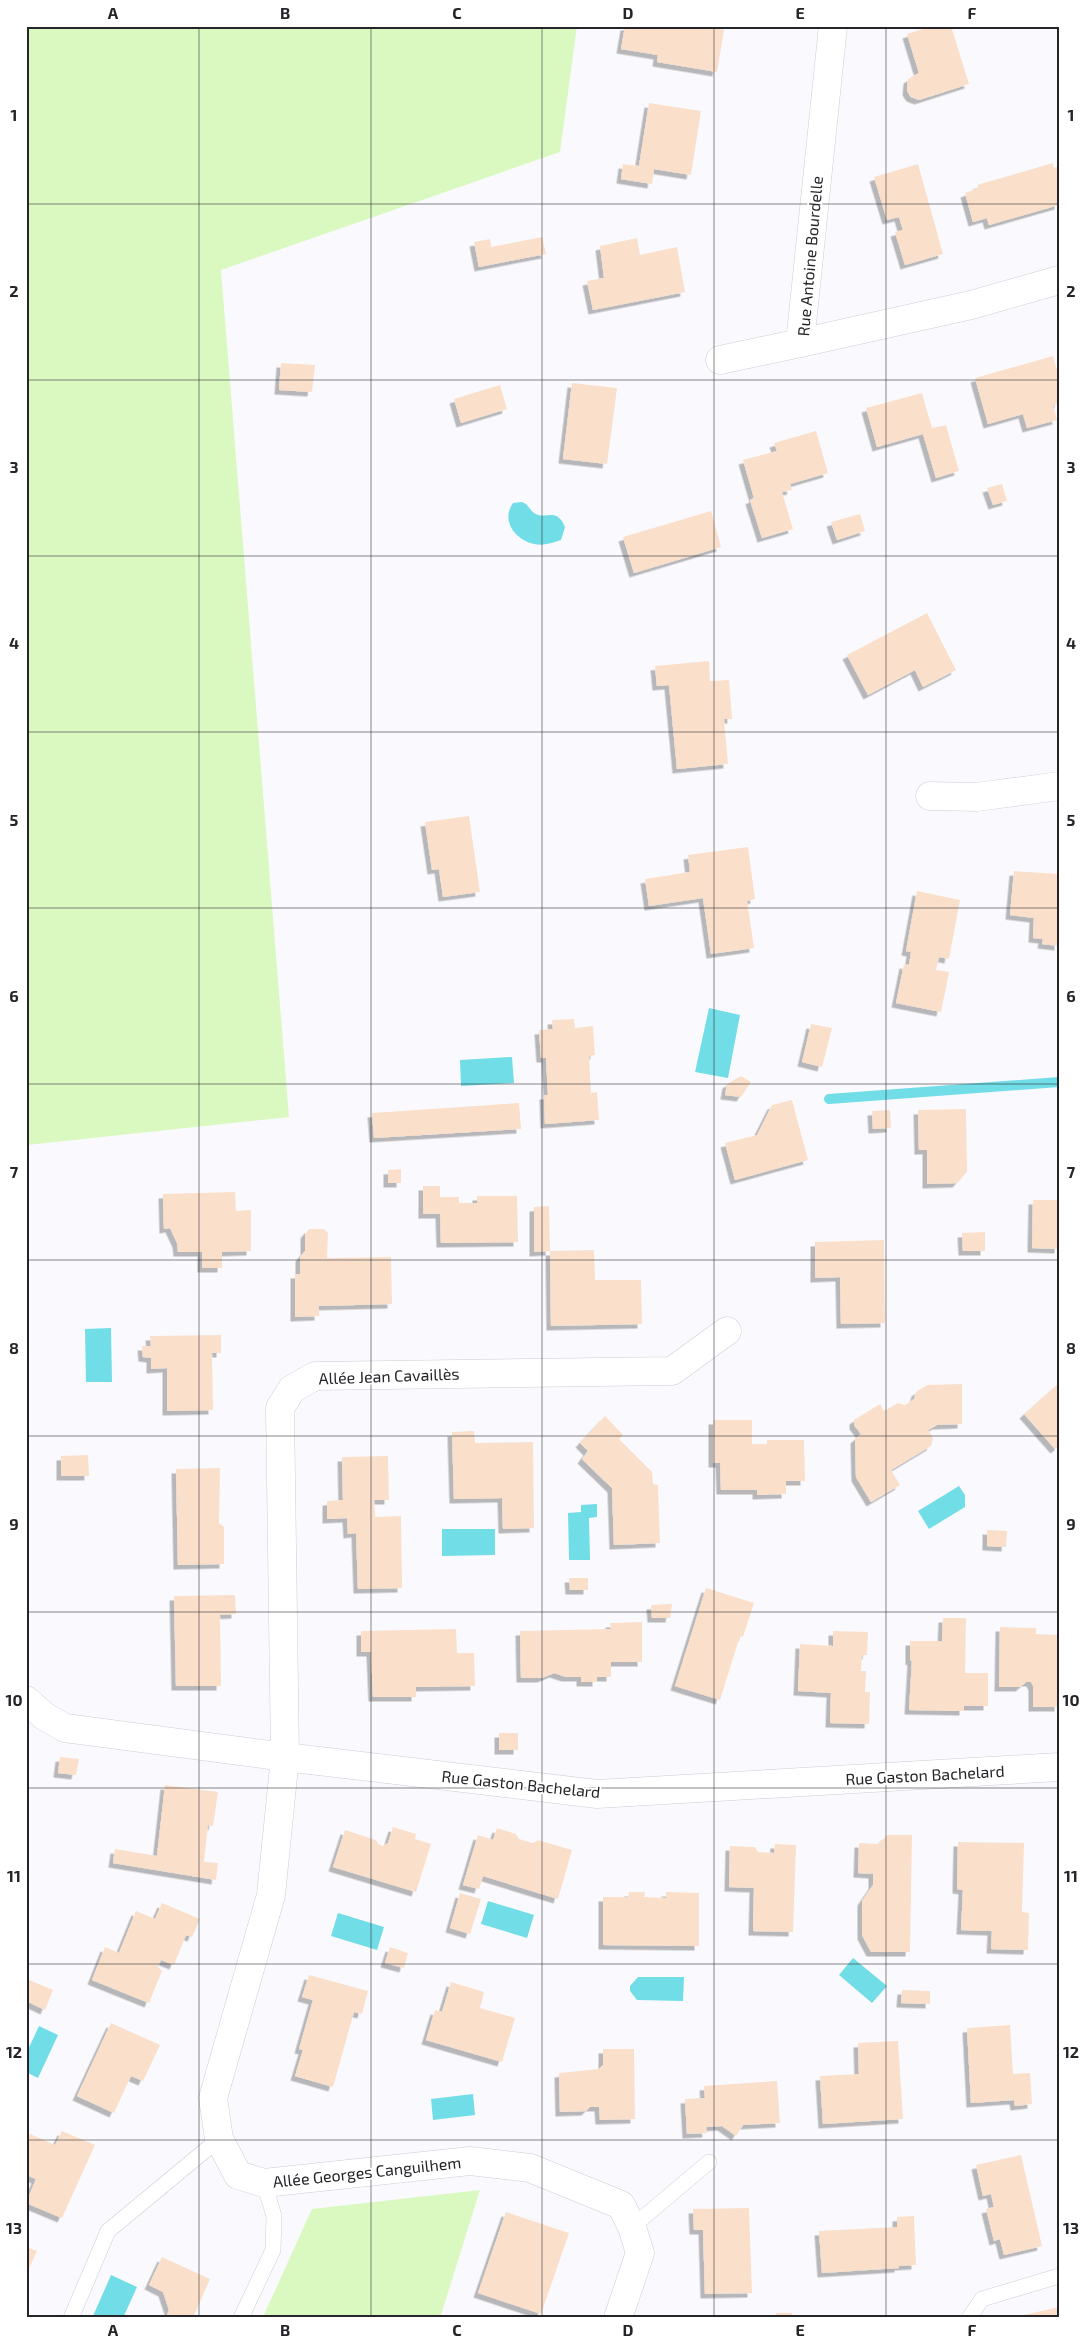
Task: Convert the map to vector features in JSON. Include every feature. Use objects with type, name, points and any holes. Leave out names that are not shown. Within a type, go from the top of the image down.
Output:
[{"type":"street","name":"Rue Antoine Bourdelle","points":[[833,26],[800,343],[971,305],[1059,280]]},
{"type":"street","points":[[720,360],[800,343]]},
{"type":"street","points":[[930,796],[977,797],[1059,786]]},
{"type":"street","name":"Allée Jean Cavaillès","points":[[285,1757],[280,1408],[292,1388],[315,1376],[672,1371],[727,1331]]},
{"type":"street","name":"Rue Gaston Bachelard","points":[[26,1700],[44,1716],[65,1728],[285,1757],[597,1794],[1059,1767]]},
{"type":"street","name":"Allée Georges Canguilhem","points":[[285,1757],[271,1895],[213,2098],[219,2139],[238,2175],[264,2183],[470,2161],[530,2168],[621,2205],[632,2227],[640,2253],[618,2318]]},
{"type":"lane","points":[[71,2318],[108,2230],[219,2139]]},
{"type":"lane","points":[[632,2227],[710,2162]]},
{"type":"lane","points":[[241,2318],[273,2250],[274,2216],[264,2183]]},
{"type":"lane","points":[[969,2318],[982,2299],[1059,2276]]},
{"type":"green space","points":[[26,26],[577,26],[560,152],[221,270],[289,1117],[27,1145],[26,1158]]},
{"type":"green space","points":[[480,2190],[440,2318],[263,2317],[312,2209]]},
{"type":"water","points":[[522,502],[538,515],[554,515],[558,517],[565,527],[561,540],[537,545],[527,542],[515,533],[508,516],[513,503]]},
{"type":"water","points":[[709,1008],[740,1015],[728,1078],[695,1072]]},
{"type":"water","points":[[512,1057],[514,1083],[461,1086],[460,1060]]},
{"type":"water","points":[[111,1328],[112,1382],[86,1382],[85,1329]]},
{"type":"water","points":[[959,1486],[965,1495],[965,1507],[929,1529],[918,1511]]},
{"type":"water","points":[[597,1504],[597,1517],[589,1518],[590,1560],[569,1560],[568,1513],[581,1512],[581,1505]]},
{"type":"water","points":[[442,1529],[495,1529],[495,1555],[442,1556]]},
{"type":"water","points":[[488,1901],[534,1915],[527,1938],[481,1924]]},
{"type":"water","points":[[338,1913],[384,1927],[377,1950],[331,1936]]},
{"type":"water","points":[[853,1958],[887,1986],[872,2003],[839,1975]]},
{"type":"water","points":[[638,1977],[684,1977],[683,2001],[637,2000],[630,1991],[630,1986]]},
{"type":"water","points":[[39,2026],[58,2035],[38,2078],[26,2072],[26,2054]]},
{"type":"water","points":[[473,2094],[475,2115],[433,2120],[431,2099]]},
{"type":"water","points":[[111,2275],[137,2287],[123,2318],[97,2318],[93,2316]]},
{"type":"building","points":[[625,26],[701,26],[724,30],[717,72],[657,62],[658,55],[621,49]]},
{"type":"building","points":[[932,26],[951,26],[969,84],[919,100],[911,97],[907,91],[908,79],[919,73],[907,34]]},
{"type":"building","points":[[649,103],[701,111],[691,175],[654,169],[652,184],[621,179],[623,164],[639,166]]},
{"type":"building","points":[[1053,163],[1054,168],[1059,166],[1059,205],[989,225],[987,218],[973,222],[965,193],[979,188],[977,185]]},
{"type":"building","points":[[918,164],[943,254],[905,265],[895,232],[903,230],[899,217],[887,220],[874,177]]},
{"type":"building","points":[[542,237],[546,254],[479,267],[474,242],[490,239],[491,247]]},
{"type":"building","points":[[637,238],[640,255],[677,247],[685,292],[593,310],[587,281],[604,278],[600,246]]},
{"type":"building","points":[[1053,356],[1059,377],[1059,404],[1053,405],[1057,420],[1027,428],[1023,414],[988,424],[975,378]]},
{"type":"building","points":[[281,363],[315,365],[312,392],[279,390]]},
{"type":"building","points":[[572,383],[617,388],[607,464],[563,459]]},
{"type":"building","points":[[500,385],[507,409],[461,423],[454,399]]},
{"type":"building","points":[[922,393],[932,428],[946,425],[959,471],[936,478],[923,434],[877,447],[866,408]]},
{"type":"building","points":[[816,431],[828,473],[790,484],[792,490],[782,492],[793,529],[762,538],[750,500],[754,498],[743,460],[777,451],[774,443]]},
{"type":"building","points":[[1002,484],[1007,501],[993,505],[987,488]]},
{"type":"building","points":[[711,511],[721,547],[634,573],[623,537]]},
{"type":"building","points":[[860,514],[865,531],[837,540],[831,522]]},
{"type":"building","points":[[927,613],[956,670],[923,687],[915,670],[868,695],[847,655]]},
{"type":"building","points":[[709,661],[710,681],[729,680],[732,719],[724,719],[728,764],[677,769],[669,685],[657,686],[655,666]]},
{"type":"building","points":[[469,816],[480,892],[443,897],[439,869],[432,870],[425,822]]},
{"type":"building","points":[[748,847],[755,899],[747,901],[754,948],[711,954],[703,898],[649,906],[645,879],[690,872],[688,855]]},
{"type":"building","points":[[1014,871],[1059,874],[1059,946],[1042,944],[1043,939],[1033,938],[1034,918],[1010,915]]},
{"type":"building","points":[[917,891],[960,900],[949,959],[939,957],[936,970],[949,972],[941,1012],[896,1003],[904,964],[909,965],[911,952],[906,951]]},
{"type":"building","points":[[574,1019],[575,1028],[593,1026],[595,1055],[589,1056],[591,1093],[597,1092],[599,1120],[545,1124],[544,1095],[548,1095],[546,1058],[541,1058],[539,1030],[553,1029],[552,1020]]},
{"type":"building","points":[[811,1024],[832,1028],[822,1067],[802,1062]]},
{"type":"building","points":[[741,1076],[751,1082],[741,1097],[725,1095],[727,1084]]},
{"type":"building","points":[[792,1100],[808,1160],[735,1180],[725,1143],[757,1135],[772,1105]]},
{"type":"building","points":[[519,1103],[521,1129],[374,1138],[372,1113]]},
{"type":"building","points":[[966,1109],[967,1172],[957,1183],[927,1184],[927,1150],[919,1150],[918,1110]]},
{"type":"building","points":[[890,1110],[891,1128],[873,1129],[872,1111]]},
{"type":"building","points":[[401,1169],[401,1183],[388,1183],[388,1170]]},
{"type":"building","points":[[423,1186],[440,1186],[440,1197],[459,1197],[459,1203],[477,1203],[477,1196],[517,1196],[518,1242],[441,1243],[440,1214],[423,1214]]},
{"type":"building","points":[[235,1192],[236,1211],[251,1210],[251,1251],[222,1252],[222,1268],[202,1268],[202,1252],[178,1252],[177,1243],[170,1228],[164,1229],[163,1194]]},
{"type":"building","points":[[1033,1200],[1059,1200],[1059,1249],[1032,1248]]},
{"type":"building","points":[[549,1206],[550,1251],[534,1252],[534,1207]]},
{"type":"building","points":[[309,1229],[324,1229],[328,1233],[327,1258],[391,1257],[392,1304],[319,1306],[319,1316],[295,1317],[295,1274],[300,1274],[300,1257],[305,1251],[305,1234]]},
{"type":"building","points":[[985,1232],[985,1251],[963,1251],[962,1233]]},
{"type":"building","points":[[884,1240],[885,1323],[841,1324],[840,1277],[815,1278],[815,1242]]},
{"type":"building","points":[[594,1250],[595,1280],[641,1280],[642,1324],[551,1326],[550,1251]]},
{"type":"building","points":[[221,1335],[221,1353],[212,1353],[213,1410],[167,1411],[167,1368],[151,1369],[151,1358],[143,1357],[142,1346],[151,1346],[150,1336]]},
{"type":"building","points":[[1059,1383],[1059,1446],[1055,1449],[1024,1414]]},
{"type":"building","points":[[962,1384],[962,1424],[937,1425],[928,1430],[933,1438],[931,1446],[891,1470],[900,1485],[871,1502],[856,1477],[855,1439],[861,1434],[854,1425],[854,1420],[880,1404],[884,1411],[898,1403],[905,1405],[914,1399],[916,1392],[927,1385]]},
{"type":"building","points":[[605,1416],[623,1435],[619,1439],[652,1472],[653,1484],[658,1485],[660,1543],[614,1545],[612,1488],[582,1459],[588,1451],[580,1443]]},
{"type":"building","points":[[713,1420],[752,1420],[752,1444],[767,1444],[767,1440],[804,1440],[805,1481],[786,1481],[786,1494],[757,1495],[757,1490],[721,1490],[720,1463],[713,1463]]},
{"type":"building","points":[[474,1431],[475,1443],[533,1442],[534,1528],[503,1529],[502,1498],[454,1499],[452,1432]]},
{"type":"building","points":[[88,1455],[89,1476],[61,1476],[61,1456]]},
{"type":"building","points":[[388,1456],[389,1500],[374,1500],[375,1517],[401,1516],[402,1588],[358,1589],[356,1533],[348,1534],[347,1518],[327,1519],[327,1501],[343,1500],[342,1457]]},
{"type":"building","points":[[220,1468],[219,1523],[224,1527],[224,1564],[178,1565],[176,1469]]},
{"type":"building","points":[[987,1530],[1007,1531],[1006,1547],[987,1546]]},
{"type":"building","points":[[569,1578],[588,1578],[588,1590],[570,1590]]},
{"type":"building","points":[[706,1588],[754,1603],[743,1637],[740,1636],[720,1700],[675,1686]]},
{"type":"building","points":[[235,1595],[236,1614],[220,1615],[221,1686],[176,1686],[174,1596]]},
{"type":"building","points":[[672,1604],[670,1618],[652,1618],[651,1605]]},
{"type":"building","points":[[943,1618],[966,1618],[965,1673],[988,1673],[988,1706],[964,1706],[964,1711],[909,1710],[912,1660],[910,1661],[910,1641],[942,1641]]},
{"type":"building","points":[[642,1622],[642,1662],[611,1662],[611,1677],[597,1677],[597,1682],[581,1682],[581,1677],[566,1677],[554,1673],[542,1678],[521,1678],[520,1631],[611,1629],[610,1623]]},
{"type":"building","points":[[1000,1627],[1036,1628],[1036,1634],[1059,1635],[1059,1707],[1033,1707],[1033,1686],[1031,1682],[1026,1682],[1020,1687],[999,1687]]},
{"type":"building","points":[[456,1629],[457,1653],[474,1653],[475,1686],[416,1687],[416,1697],[373,1697],[371,1652],[361,1652],[361,1631]]},
{"type":"building","points":[[833,1631],[868,1632],[867,1655],[862,1655],[861,1671],[866,1671],[865,1692],[870,1692],[869,1724],[830,1723],[831,1693],[798,1691],[800,1644],[833,1646]]},
{"type":"building","points":[[499,1733],[518,1733],[518,1750],[499,1750]]},
{"type":"building","points":[[60,1757],[79,1759],[76,1775],[58,1773]]},
{"type":"building","points":[[165,1785],[218,1792],[213,1826],[208,1825],[204,1862],[218,1863],[216,1880],[113,1863],[115,1849],[157,1856]]},
{"type":"building","points":[[393,1827],[416,1834],[415,1839],[431,1844],[416,1892],[333,1867],[345,1830],[376,1840],[378,1844],[383,1846],[388,1843]]},
{"type":"building","points":[[497,1828],[516,1834],[519,1839],[533,1843],[538,1840],[572,1850],[558,1899],[483,1876],[479,1889],[463,1885],[478,1835],[493,1840]]},
{"type":"building","points":[[887,1835],[912,1835],[910,1952],[871,1952],[862,1935],[862,1901],[873,1885],[873,1874],[858,1873],[859,1843],[878,1844]]},
{"type":"building","points":[[958,1842],[1024,1843],[1022,1912],[1029,1913],[1028,1950],[991,1949],[992,1931],[961,1930],[963,1890],[957,1889]]},
{"type":"building","points":[[775,1844],[796,1845],[793,1932],[753,1931],[754,1888],[729,1887],[730,1846],[755,1847],[758,1852],[774,1853]]},
{"type":"building","points":[[629,1892],[645,1892],[644,1897],[666,1898],[666,1892],[699,1893],[699,1946],[603,1945],[603,1897],[628,1897]]},
{"type":"building","points":[[460,1893],[481,1899],[470,1934],[450,1928]]},
{"type":"building","points":[[162,1903],[200,1919],[192,1937],[186,1935],[174,1965],[161,1960],[158,1967],[162,1971],[149,2003],[92,1980],[105,1947],[119,1953],[136,1911],[155,1919]]},
{"type":"building","points":[[390,1947],[408,1953],[404,1968],[385,1963]]},
{"type":"building","points":[[309,1975],[368,1991],[362,2014],[354,2012],[333,2087],[295,2076],[303,2050],[299,2049],[313,2000],[302,1997]]},
{"type":"building","points":[[29,1980],[53,1990],[45,2010],[26,2001],[26,1986]]},
{"type":"building","points":[[451,1982],[484,1992],[480,2008],[515,2018],[502,2062],[426,2040],[435,2010],[442,2012]]},
{"type":"building","points":[[902,1990],[930,1991],[930,2004],[901,2003]]},
{"type":"building","points":[[111,2023],[160,2045],[143,2081],[131,2076],[114,2113],[77,2096]]},
{"type":"building","points":[[1010,2025],[1013,2074],[1030,2073],[1032,2104],[1015,2106],[1014,2100],[971,2103],[967,2028]]},
{"type":"building","points":[[898,2041],[903,2119],[823,2124],[820,2076],[859,2074],[858,2043]]},
{"type":"building","points":[[603,2049],[634,2049],[635,2119],[600,2120],[599,2107],[590,2107],[586,2111],[560,2112],[559,2073],[599,2069],[603,2065]]},
{"type":"building","points":[[777,2081],[780,2123],[743,2125],[736,2136],[722,2126],[706,2127],[707,2133],[687,2134],[685,2099],[705,2098],[704,2086]]},
{"type":"building","points":[[62,2131],[95,2145],[62,2218],[26,2203],[36,2179],[26,2175],[26,2144],[30,2134],[55,2145]]},
{"type":"building","points":[[1021,2155],[1042,2246],[1004,2255],[1000,2239],[994,2241],[986,2209],[994,2207],[991,2194],[983,2196],[976,2165]]},
{"type":"building","points":[[749,2208],[752,2293],[705,2294],[703,2230],[694,2230],[693,2209]]},
{"type":"building","points":[[506,2212],[569,2233],[541,2314],[478,2293]]},
{"type":"building","points":[[914,2216],[916,2265],[899,2266],[899,2268],[822,2273],[819,2231],[897,2227],[897,2217]]},
{"type":"building","points":[[26,2247],[37,2251],[26,2275]]},
{"type":"building","points":[[162,2257],[210,2279],[193,2318],[166,2318],[169,2310],[163,2292],[149,2285]]},
{"type":"building","points":[[1059,2307],[1059,2318],[1015,2317]]},
{"type":"building","points":[[776,2313],[792,2313],[792,2318],[777,2318]]},
{"type":"waterway","points":[[829,1099],[1059,1082]]}]
